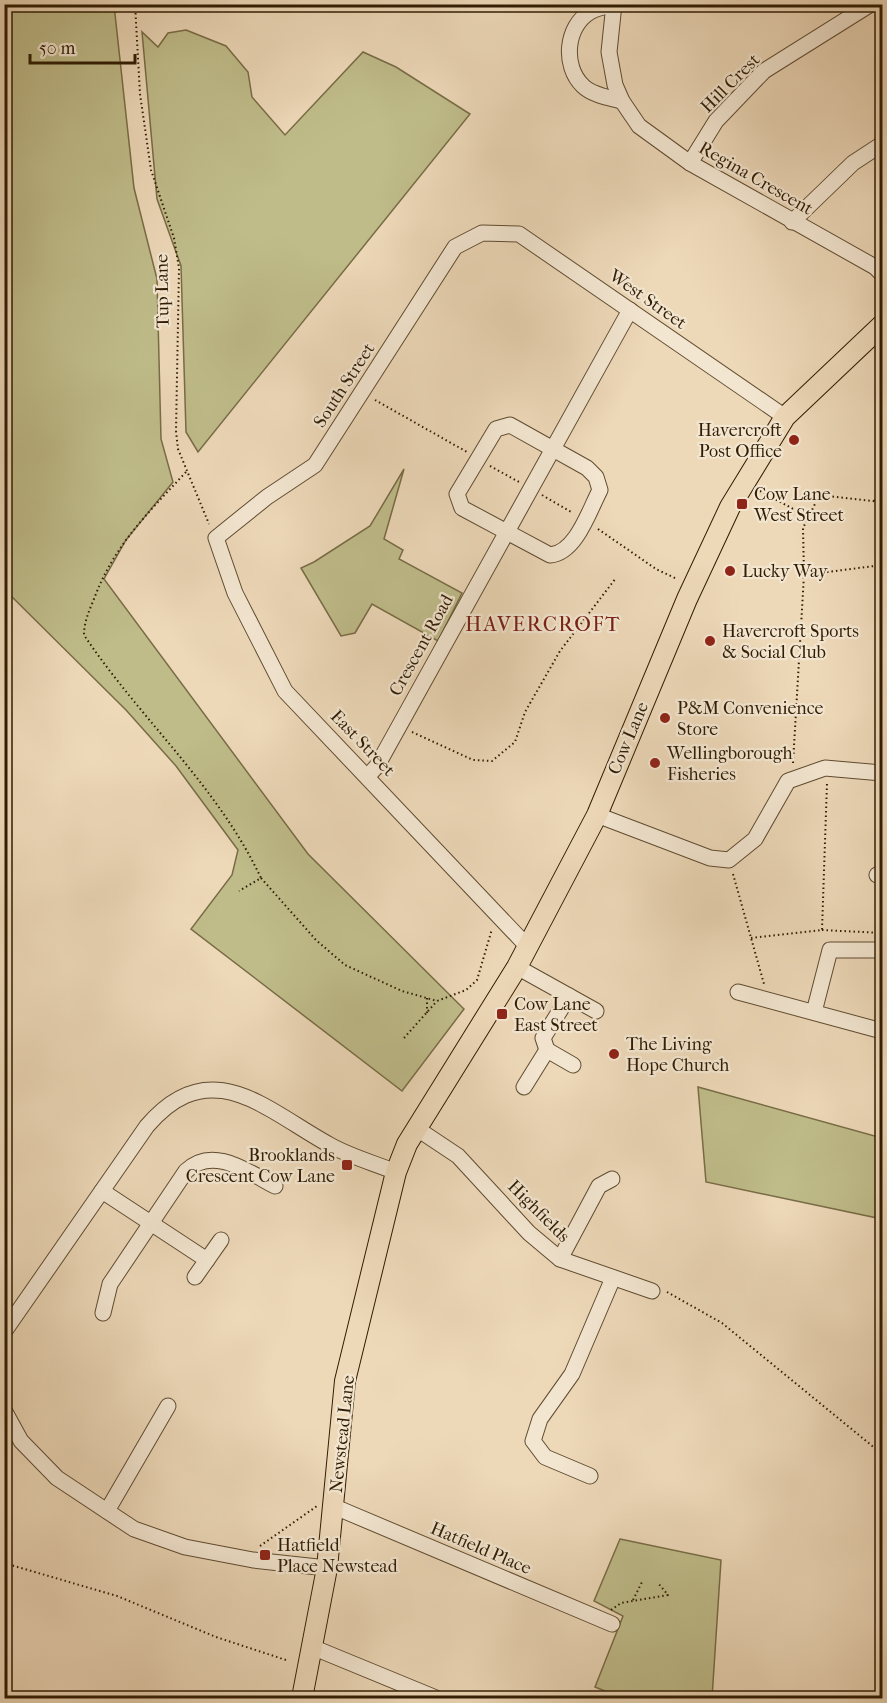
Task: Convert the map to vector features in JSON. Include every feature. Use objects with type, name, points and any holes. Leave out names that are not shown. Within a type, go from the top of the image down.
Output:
[{"type":"main road","name":"Cow Lane","points":[[396,1172],[416,1128],[517,967],[597,815],[687,599],[730,507],[785,417],[882,325]]},
{"type":"main road","name":"Newstead Lane","points":[[302,1698],[327,1568],[345,1381],[396,1172]]},
{"type":"street","name":"Regina Crescent","points":[[622,101],[583,87],[573,69],[569,51],[574,27],[590,11],[613,4],[609,52],[615,85],[622,101],[639,126],[690,164],[875,267],[882,274]]},
{"type":"street","name":"Hill Crest","points":[[690,164],[716,121],[764,71],[871,4]]},
{"type":"street","points":[[792,222],[853,163],[882,144]]},
{"type":"street","name":"West Street","points":[[482,233],[519,234],[785,417]]},
{"type":"street","name":"South Street","points":[[216,538],[267,497],[315,465],[455,247],[482,233]]},
{"type":"street","name":"Crescent Road","points":[[368,776],[377,766],[630,310]]},
{"type":"street","points":[[510,424],[552,448],[587,468],[596,477],[600,490],[569,547],[561,554],[550,555],[462,508],[457,494],[496,429],[510,424]]},
{"type":"street","name":"East Street","points":[[216,538],[235,593],[285,691],[528,946]]},
{"type":"street","points":[[597,815],[710,858],[729,860],[755,839],[788,781],[828,769],[882,773]]},
{"type":"street","points":[[813,1012],[830,950],[876,950]]},
{"type":"street","points":[[517,967],[596,1011]]},
{"type":"street","points":[[734,992],[882,1031]]},
{"type":"street","points":[[569,996],[543,1038],[547,1050],[573,1065]]},
{"type":"street","points":[[524,1087],[547,1050]]},
{"type":"street","points":[[4,1332],[162,1109],[178,1097],[216,1089],[245,1094],[329,1146],[396,1172]]},
{"type":"street","name":"Highfields","points":[[416,1128],[458,1156],[529,1233],[560,1259],[652,1292]]},
{"type":"street","points":[[103,1313],[110,1284],[195,1162],[211,1159],[227,1161],[275,1186]]},
{"type":"street","points":[[560,1259],[599,1186],[612,1179]]},
{"type":"street","points":[[102,1191],[207,1260]]},
{"type":"street","points":[[195,1277],[221,1240]]},
{"type":"street","points":[[590,1476],[545,1457],[533,1441],[540,1419],[572,1374],[613,1278]]},
{"type":"street","points":[[107,1511],[168,1406]]},
{"type":"street","points":[[4,1410],[21,1441],[57,1478],[134,1529],[185,1547],[253,1560],[327,1568]]},
{"type":"street","name":"Hatfield Place","points":[[335,1503],[609,1623]]},
{"type":"street","points":[[312,1647],[436,1698]]},
{"type":"path","name":"Tup Lane","points":[[135,4],[140,94],[151,170],[174,238],[179,268],[176,431],[186,472],[216,538]]},
{"type":"path","points":[[186,472],[121,544],[99,585],[84,626],[84,635],[123,689],[197,775],[238,832],[261,878],[316,940],[345,965],[402,991],[437,1001]]},
{"type":"path","points":[[745,482],[808,517]]},
{"type":"path","points":[[874,501],[882,489]]},
{"type":"path","points":[[793,779],[804,576],[803,528],[817,500],[823,496],[882,502]]},
{"type":"path","points":[[804,576],[882,565]]},
{"type":"path","points":[[398,725],[473,760],[492,761],[515,742],[525,712],[560,651],[616,578]]},
{"type":"path","points":[[822,930],[828,769]]},
{"type":"path","points":[[729,860],[769,1000]]},
{"type":"path","points":[[239,891],[261,878]]},
{"type":"path","points":[[404,1038],[437,1001],[466,990],[477,980],[493,927]]},
{"type":"path","points":[[751,938],[822,930],[882,933]]},
{"type":"path","points":[[427,998],[427,1013]]},
{"type":"path","points":[[652,1292],[659,1287],[689,1307],[722,1323],[882,1454]]},
{"type":"path","points":[[253,1560],[258,1547],[325,1500],[335,1503]]},
{"type":"path","points":[[4,1563],[117,1596],[216,1637],[286,1660]]},
{"type":"path","points":[[633,1601],[642,1582]]},
{"type":"path","points":[[609,1623],[614,1607],[668,1595],[658,1583]]},
{"type":"shaded area","points":[[4,5],[114,5],[134,188],[157,279],[161,439],[173,482],[126,540],[104,579],[308,854],[464,1009],[402,1091],[191,929],[232,875],[238,850],[176,766],[126,710],[5,590]]},
{"type":"shaded area","points":[[186,30],[226,46],[248,72],[252,97],[285,135],[363,52],[396,67],[470,114],[198,452],[186,432],[181,266],[157,199],[142,32],[158,47],[168,33]]},
{"type":"shaded area","points":[[404,469],[384,539],[403,550],[399,559],[462,593],[438,641],[372,604],[355,633],[341,636],[301,568],[370,526]]},
{"type":"shaded area","points":[[698,1087],[882,1138],[882,1219],[706,1182]]},
{"type":"shaded area","points":[[620,1539],[721,1560],[712,1698],[622,1698],[595,1687],[623,1616],[594,1601]]},
{"type":"place","name":"Havercroft Post Office","points":[[794,440]]},
{"type":"place","name":"Cow Lane West Street","points":[[742,504]]},
{"type":"place","name":"Lucky Way","points":[[730,571]]},
{"type":"place","name":"Havercroft Sports & Social Club","points":[[710,641]]},
{"type":"place","name":"P&M Convenience Store","points":[[665,718]]},
{"type":"place","name":"Wellingborough Fisheries","points":[[655,763]]},
{"type":"place","name":"Cow Lane East Street","points":[[502,1014]]},
{"type":"place","name":"The Living Hope Church","points":[[614,1054]]},
{"type":"place","name":"Brooklands Crescent Cow Lane","points":[[347,1165]]},
{"type":"place","name":"Hatfield Place Newstead","points":[[265,1555]]},
{"type":"district","name":"HAVERCROFT","points":[[543,624]]}]
